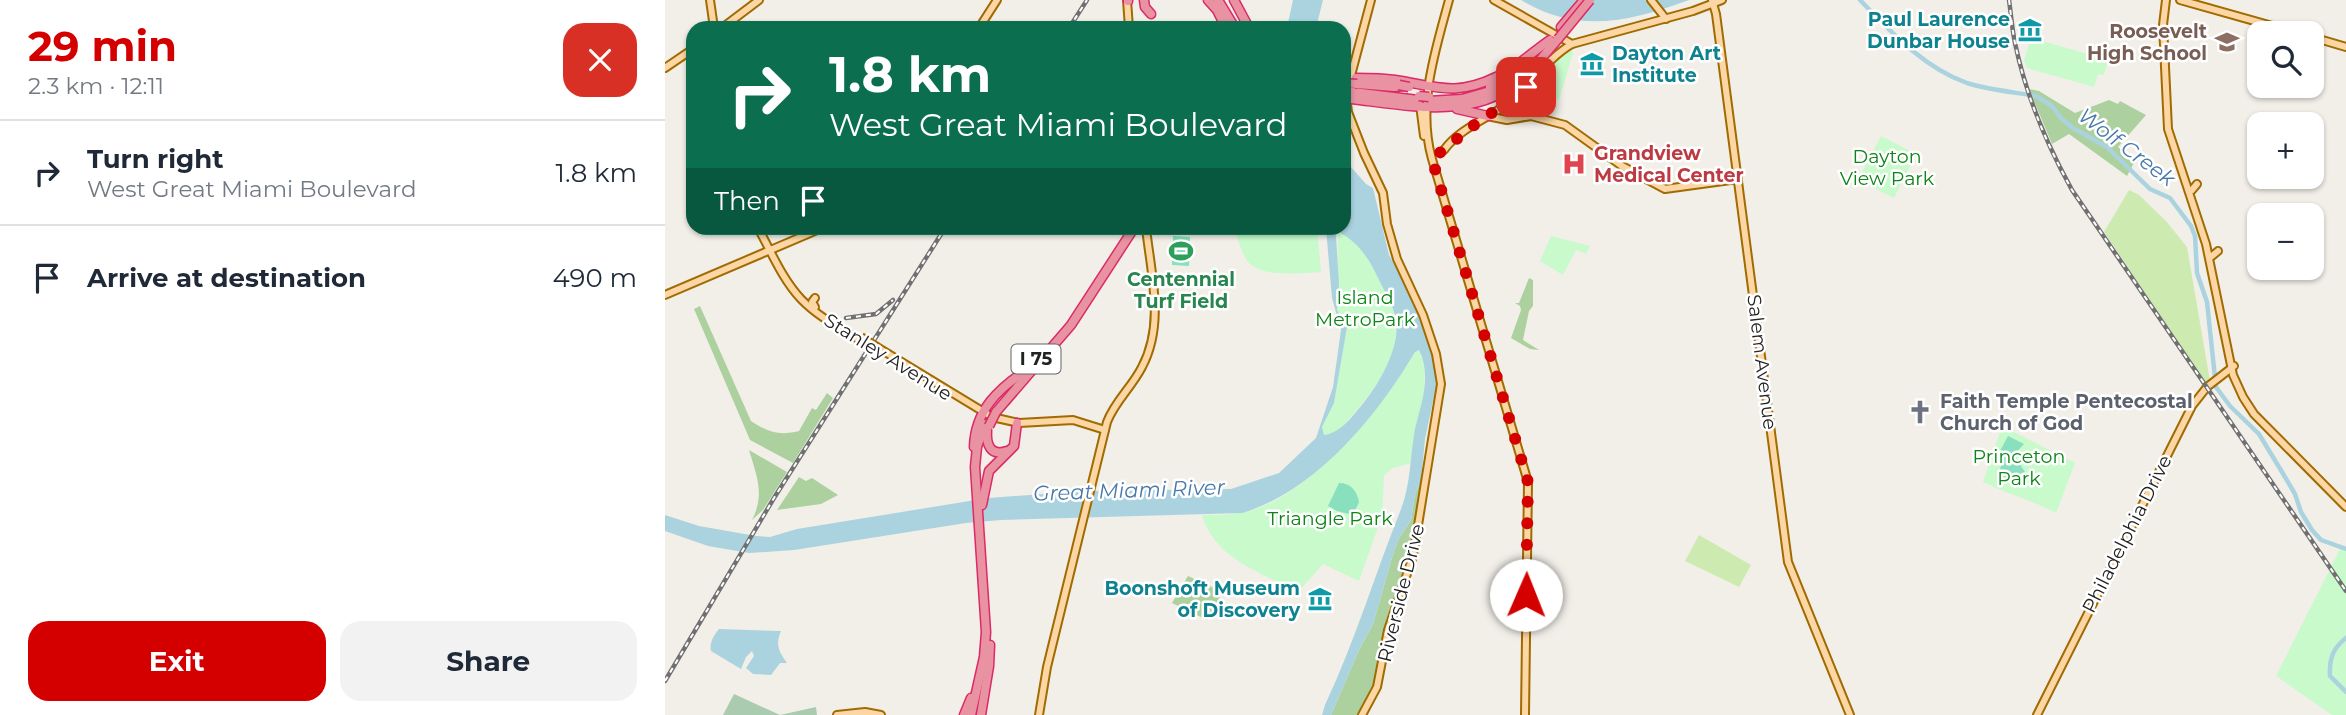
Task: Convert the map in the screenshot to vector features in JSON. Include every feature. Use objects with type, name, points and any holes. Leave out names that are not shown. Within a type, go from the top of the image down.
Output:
[{"type":"highway","points":[[1144,0],[1145,7],[1151,14]]},
{"type":"highway","points":[[1233,0],[1235,21]]},
{"type":"highway","points":[[1233,0],[1245,21]]},
{"type":"highway","points":[[1351,87],[1388,97],[1474,92],[1501,82],[1538,55],[1584,0]]},
{"type":"highway","points":[[1447,107],[1470,104],[1491,97],[1522,79],[1553,38],[1590,0]]},
{"type":"highway","points":[[1214,1],[1230,21]]},
{"type":"highway","points":[[1214,1],[1222,21]]},
{"type":"highway","points":[[1351,86],[1399,85],[1422,95],[1453,89],[1495,78],[1515,67],[1553,38]]},
{"type":"highway","points":[[1351,86],[1453,101],[1478,96],[1503,86],[1530,69]]},
{"type":"highway","points":[[1351,86],[1387,79],[1447,107],[1490,116]]},
{"type":"highway","name":"I 75","points":[[1086,298],[1124,235]]},
{"type":"highway","name":"I 75","points":[[986,411],[1059,340],[1129,235]]},
{"type":"highway","name":"I 75","points":[[979,489],[977,453],[987,426],[986,411],[1028,369],[1080,307]]},
{"type":"highway","points":[[981,715],[990,644],[974,439],[986,411]]},
{"type":"highway","points":[[979,489],[992,466],[1012,450],[1016,425]]},
{"type":"highway","points":[[987,426],[988,446],[993,452],[1000,453],[1011,447],[1016,425]]},
{"type":"highway","points":[[973,715],[981,676],[988,612]]},
{"type":"highway","points":[[973,715],[985,678],[990,644]]},
{"type":"highway","points":[[964,715],[981,676]]},
{"type":"main road","points":[[708,0],[711,21]]},
{"type":"main road","points":[[731,21],[759,0]]},
{"type":"main road","points":[[984,21],[997,0]]},
{"type":"main road","points":[[1127,0],[1128,21]]},
{"type":"main road","name":"Riverside Drive","points":[[1351,75],[1373,0]]},
{"type":"main road","points":[[1449,0],[1422,95],[1432,159],[1528,482],[1525,715]]},
{"type":"main road","points":[[1494,0],[1572,44]]},
{"type":"main road","points":[[1651,0],[1662,18]]},
{"type":"main road","points":[[2180,0],[2254,21]]},
{"type":"main road","points":[[2166,1],[2171,130],[2215,254],[2230,369]]},
{"type":"main road","points":[[2166,1],[2163,25],[2168,129],[2207,243],[2230,369],[2254,414],[2346,505]]},
{"type":"main road","points":[[1432,159],[1516,96],[1558,54],[1572,44],[1715,2]]},
{"type":"main road","name":"Salem Avenue","points":[[1715,2],[1716,13],[1725,19],[1717,22],[1789,564],[1850,715]]},
{"type":"main road","points":[[2324,41],[2346,47]]},
{"type":"main road","points":[[665,68],[686,54]]},
{"type":"main road","points":[[1490,116],[1501,111],[1527,90],[1558,54]]},
{"type":"main road","points":[[1501,111],[1500,116],[1504,120]]},
{"type":"main road","points":[[1490,116],[1504,120],[1531,116],[1567,127]]},
{"type":"main road","name":"Riverside Drive","points":[[1351,117],[1383,193],[1388,227],[1397,259],[1423,315],[1438,359],[1441,384],[1413,556],[1388,631],[1377,687],[1364,715]]},
{"type":"main road","points":[[1555,117],[1618,163],[1665,188],[1738,179]]},
{"type":"main road","points":[[2192,190],[2197,184]]},
{"type":"main road","name":"Stanley Avenue","points":[[764,235],[785,276],[801,299],[820,315],[986,411],[997,422],[1016,425],[1075,421],[1105,430]]},
{"type":"main road","points":[[665,295],[807,235]]},
{"type":"main road","points":[[1041,715],[1081,526],[1105,430],[1112,410],[1141,369],[1154,332],[1155,302],[1147,235]]},
{"type":"main road","name":"Stanley Avenue","points":[[772,250],[797,289],[815,307],[861,339]]},
{"type":"main road","points":[[815,298],[812,302],[815,307]]},
{"type":"main road","name":"Philadelphia Drive","points":[[2037,715],[2198,396],[2230,369]]},
{"type":"main road","points":[[1041,715],[1047,667],[1051,661]]},
{"type":"main road","points":[[837,715],[865,712],[881,715]]},
{"type":"green space","points":[[2027,25],[2038,29],[2036,39],[2108,60],[2104,75],[2098,74],[2094,87],[2027,68],[2024,60],[2031,38],[2025,35]]},
{"type":"green space","points":[[1570,50],[1573,53],[1559,100],[1540,94],[1535,88],[1527,93],[1557,60]]},
{"type":"green space","points":[[2029,89],[2039,91],[2075,113],[2109,100],[2118,104],[2120,101],[2146,115],[2118,147],[2135,161],[2127,176],[2069,134],[2052,144]]},
{"type":"green space","name":"Dayton View Park","points":[[1881,136],[1916,154],[1894,198],[1858,180]]},
{"type":"green space","points":[[2129,190],[2139,195],[2166,221],[2187,247],[2210,381],[2206,383],[2104,232]]},
{"type":"green space","points":[[1236,235],[1318,235],[1321,272],[1273,273],[1255,268],[1244,256]]},
{"type":"green space","name":"Island MetroPark","points":[[1338,235],[1343,235],[1363,252],[1372,265],[1393,309],[1397,330],[1392,354],[1374,388],[1344,424],[1324,435],[1322,427],[1334,403],[1347,327],[1337,310]]},
{"type":"green space","name":"Centennial Turf Field","points":[[1173,236],[1190,237],[1189,266],[1172,265]]},
{"type":"green space","points":[[1551,236],[1590,246],[1586,254],[1576,250],[1563,275],[1540,261]]},
{"type":"green space","points":[[1529,278],[1533,280],[1533,306],[1529,311],[1523,340],[1539,350],[1530,349],[1511,338],[1521,310],[1515,303],[1519,303]]},
{"type":"green space","points":[[700,306],[751,421],[774,432],[799,431],[812,408],[816,410],[827,393],[833,398],[793,463],[750,440],[694,309]]},
{"type":"green space","name":"Triangle Park","points":[[1419,350],[1425,368],[1424,389],[1411,463],[1393,468],[1384,475],[1382,516],[1359,581],[1323,564],[1298,592],[1254,570],[1217,543],[1202,515],[1254,510],[1283,496],[1305,481],[1368,419]]},
{"type":"green space","name":"Princeton Park","points":[[2002,426],[2075,463],[2056,513],[1983,482]]},
{"type":"green space","points":[[2008,436],[2024,444],[2014,455],[2025,472],[2021,485],[1998,475],[2005,454],[2000,451]]},
{"type":"green space","points":[[749,450],[787,472],[763,510],[752,520],[759,494]]},
{"type":"green space","points":[[799,477],[806,481],[812,478],[838,495],[821,504],[777,510]]},
{"type":"green space","points":[[1421,481],[1409,561],[1385,625],[1371,693],[1359,715],[1331,715],[1373,624],[1393,554],[1399,538],[1411,520],[1415,494]]},
{"type":"green space","points":[[1339,483],[1350,486],[1357,494],[1359,502],[1353,515],[1328,506]]},
{"type":"green space","points":[[1699,535],[1751,565],[1739,587],[1685,561]]},
{"type":"green space","points":[[2340,549],[2346,551],[2346,715],[2332,715],[2276,676]]},
{"type":"green space","points":[[1188,576],[1223,592],[1207,620],[1172,603]]},
{"type":"green space","points":[[734,694],[780,715],[723,715]]},
{"type":"green space","points":[[816,707],[817,715],[780,715]]},
{"type":"water","points":[[1293,0],[1323,0],[1318,21],[1288,21]]},
{"type":"water","points":[[1521,0],[1689,0],[1647,14],[1605,21],[1584,21],[1542,11]]},
{"type":"water","points":[[1351,167],[1373,188],[1389,255],[1403,279],[1426,335],[1435,365],[1436,387],[1425,439],[1421,481],[1415,494],[1411,520],[1399,538],[1393,554],[1373,624],[1331,715],[1322,715],[1407,490],[1425,380],[1419,350],[1382,401],[1342,448],[1295,488],[1242,513],[1001,520],[794,550],[749,553],[708,546],[665,531],[665,515],[699,526],[770,537],[797,529],[988,498],[1085,491],[1231,489],[1279,473],[1316,438],[1333,387],[1341,330],[1332,298],[1327,235],[1336,235],[1339,284],[1337,310],[1347,327],[1334,403],[1322,427],[1324,435],[1345,424],[1374,388],[1392,354],[1397,330],[1393,309],[1372,265],[1363,252],[1343,235],[1351,235]]},
{"type":"water","points":[[719,629],[781,631],[779,648],[787,663],[780,663],[771,675],[753,674],[746,668],[754,656],[752,651],[741,669],[711,651],[711,642]]},
{"type":"waterway","name":"Wolf Creek","points":[[1860,0],[1883,24],[1936,68],[1967,83],[2036,96],[2052,106],[2073,128],[2107,147],[2150,189],[2170,198],[2191,226],[2195,236],[2197,273],[2207,302],[2216,387],[2230,406],[2259,434],[2295,494],[2301,512],[2312,530],[2321,540],[2346,549]]},
{"type":"waterway","name":"Wolf Creek","points":[[2346,638],[2335,650],[2330,670],[2330,676],[2346,692]]},
{"type":"railway","points":[[1074,21],[1087,0]]},
{"type":"railway","points":[[2009,0],[2015,43],[2031,100],[2045,137],[2072,190],[2346,591]]},
{"type":"railway","points":[[665,681],[774,498],[941,235]]},
{"type":"railway","points":[[846,318],[876,314],[893,300]]},
{"type":"place","name":"Paul Laurence Dunbar House","points":[[2030,30]]},
{"type":"place","name":"Roosevelt High School","points":[[2227,42]]},
{"type":"place","name":"Dayton Art Institute","points":[[1592,64]]},
{"type":"place","name":"Grandview Medical Center","points":[[1574,164]]},
{"type":"place","name":"Centennial Turf Field","points":[[1181,251]]},
{"type":"place","name":"Faith Temple Pentecostal Church of God","points":[[1920,412]]},
{"type":"place","name":"Boonshoft Museum of Discovery","points":[[1320,599]]},
{"type":"route","points":[[1526,87],[1432,159],[1528,482],[1526,595]]},
{"type":"water label","name":"Great Miami River","points":[[1129,490]]}]
